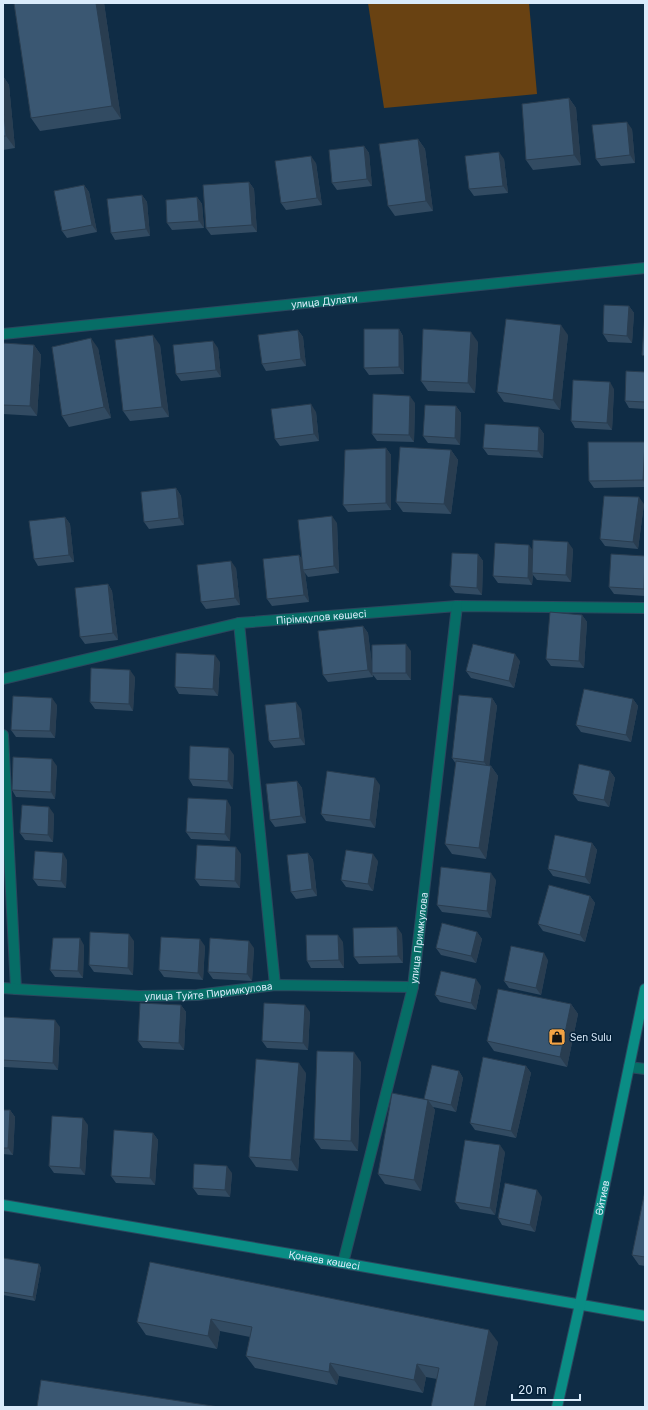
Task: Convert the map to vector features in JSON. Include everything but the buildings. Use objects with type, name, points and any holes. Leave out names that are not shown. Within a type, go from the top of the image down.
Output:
[{"type":"main road","name":"Әйтиев","points":[[557,1407],[580,1304],[645,989]]},
{"type":"main road","name":"Қонаев көшесі","points":[[3,1206],[343,1263],[645,1316]]},
{"type":"street","name":"улица Дулати","points":[[3,334],[645,268]]},
{"type":"street","name":"Пірімқұлов көшесі","points":[[3,679],[239,623],[457,606],[645,608]]},
{"type":"street","name":"улица Примкулова","points":[[343,1263],[414,986],[457,606]]},
{"type":"street","points":[[239,623],[274,985]]},
{"type":"street","points":[[3,735],[16,989]]},
{"type":"street","name":"улица Туйте Пиримкулова","points":[[3,988],[139,996],[197,995],[274,985],[414,986]]},
{"type":"street","points":[[629,1067],[645,1069]]},
{"type":"shaded area","points":[[368,3],[529,3],[537,94],[384,108]]},
{"type":"place","name":"Sen Sulu","points":[[557,1037]]}]
